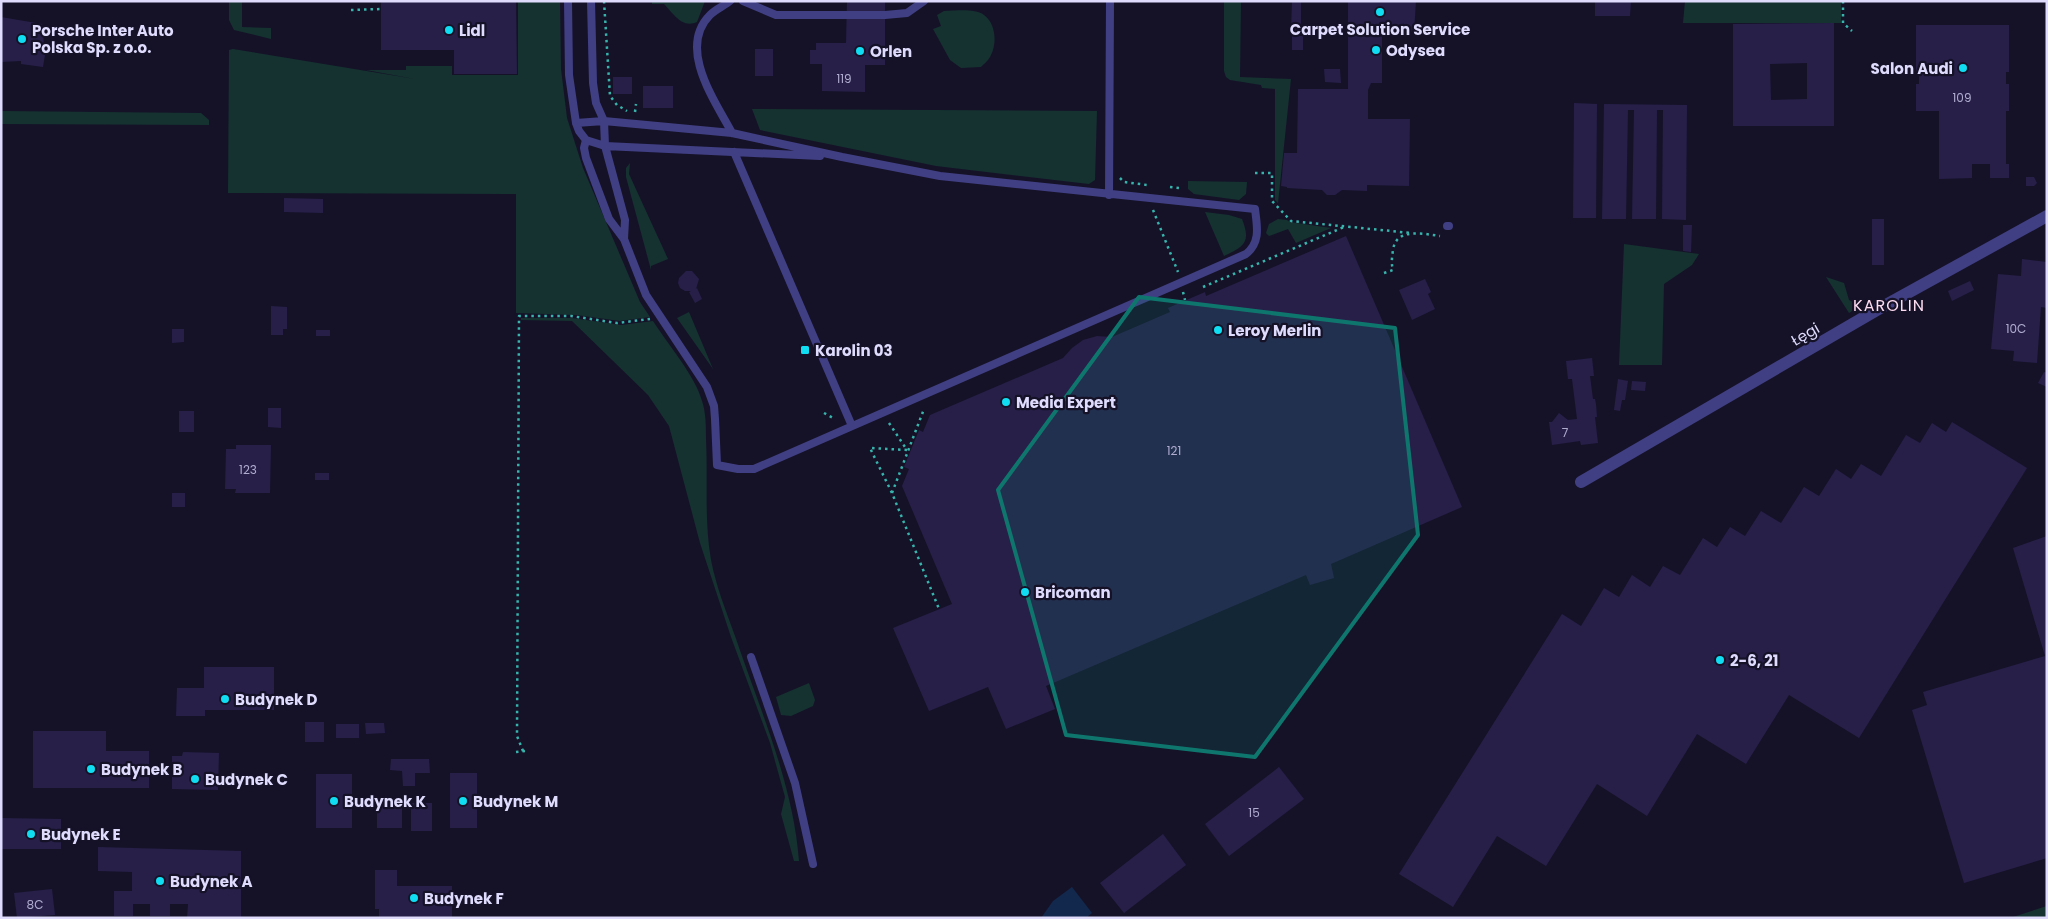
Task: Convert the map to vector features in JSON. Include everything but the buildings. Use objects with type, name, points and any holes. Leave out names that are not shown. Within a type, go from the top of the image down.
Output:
[{"type":"street","name":"Łęgi","points":[[1581,482],[1875,311],[2047,216]]},
{"type":"lane","points":[[568,1],[569,75],[576,123],[579,132],[586,140],[605,146],[842,157]]},
{"type":"lane","points":[[592,1],[593,82],[596,103],[604,121],[605,146],[625,220],[624,238]]},
{"type":"lane","points":[[730,1],[710,15],[701,28],[697,42],[699,62],[703,76],[732,132]]},
{"type":"lane","points":[[743,1],[776,15],[885,15],[907,13],[924,1]]},
{"type":"lane","points":[[1109,195],[1110,1]]},
{"type":"lane","points":[[576,123],[604,121],[732,132],[842,157],[940,176],[1255,209],[1258,234],[1251,250],[1246,254],[754,469],[738,470],[717,465],[714,406],[707,387],[646,295],[624,238],[609,219],[586,158],[584,148],[586,140]]},
{"type":"lane","points":[[734,152],[852,426]]},
{"type":"lane","points":[[751,657],[795,784],[813,864]]},
{"type":"path","points":[[604,1],[610,96],[617,106],[630,112],[640,113]]},
{"type":"path","points":[[1843,1],[1843,23],[1852,30]]},
{"type":"path","points":[[351,10],[381,9]]},
{"type":"path","points":[[635,112],[636,104]]},
{"type":"path","points":[[1255,173],[1272,173],[1272,201],[1291,221],[1446,236],[1448,226]]},
{"type":"path","points":[[1120,177],[1124,182],[1152,185]]},
{"type":"path","points":[[1161,186],[1179,188]]},
{"type":"path","points":[[1171,187],[1152,208],[1179,276]]},
{"type":"path","points":[[1384,273],[1393,270],[1392,257],[1396,241],[1402,236],[1411,234]]},
{"type":"path","points":[[516,752],[524,751],[516,736],[520,316],[570,316],[617,323],[645,320],[660,316]]},
{"type":"path","points":[[892,493],[924,409]]},
{"type":"path","points":[[885,411],[890,424],[907,450]]},
{"type":"path","points":[[824,413],[833,418]]},
{"type":"path","points":[[907,450],[870,448],[892,493],[939,609]]},
{"type":"highlighted area","points":[[1139,297],[1395,328],[1418,535],[1255,757],[1066,735],[998,490]]},
{"type":"green space","points":[[229,1],[242,1],[242,27],[271,28],[271,39],[234,30],[229,20]]},
{"type":"green space","points":[[518,1],[560,1],[561,69],[567,118],[583,168],[640,302],[650,317],[620,321],[576,315],[516,313],[516,194],[228,193],[229,50],[233,49],[415,79],[366,70],[406,70],[406,66],[452,66],[452,75],[518,75]]},
{"type":"green space","points":[[652,1],[705,1],[697,22],[692,24],[682,22],[664,4],[652,4]]},
{"type":"green space","points":[[1224,1],[1241,1],[1240,77],[1291,79],[1278,203],[1275,200],[1275,89],[1262,88],[1261,85],[1230,80],[1226,77],[1224,71]]},
{"type":"green space","points":[[1685,1],[1841,1],[1841,23],[1683,23]]},
{"type":"green space","points":[[944,11],[975,11],[984,15],[991,23],[995,39],[993,50],[990,57],[981,67],[961,68],[950,60],[933,29],[941,26],[937,15]]},
{"type":"green space","points":[[752,109],[1097,111],[1095,180],[1089,184],[936,166],[760,130]]},
{"type":"green space","points":[[1,111],[201,113],[209,120],[209,125],[1,124]]},
{"type":"green space","points":[[630,163],[629,174],[668,259],[651,266],[651,270],[626,177],[626,168]]},
{"type":"green space","points":[[1188,181],[1247,182],[1246,194],[1239,200],[1194,194],[1188,189]]},
{"type":"green space","points":[[1205,212],[1229,215],[1242,219],[1246,238],[1241,246],[1224,256]]},
{"type":"green space","points":[[1278,219],[1331,228],[1296,243],[1288,229],[1269,236],[1266,233],[1269,224]]},
{"type":"green space","points":[[1624,244],[1699,254],[1692,265],[1664,284],[1662,365],[1619,365]]},
{"type":"green space","points":[[1826,277],[1844,283],[1849,300],[1860,306],[1849,313]]},
{"type":"green space","points":[[689,312],[713,369],[677,318]]},
{"type":"green space","points":[[521,318],[572,318],[621,325],[653,321],[694,381],[705,415],[708,530],[713,570],[783,775],[796,832],[799,861],[794,861],[781,814],[785,797],[770,743],[731,637],[700,543],[669,426],[648,395],[572,321],[521,320]]},
{"type":"green space","points":[[809,683],[815,700],[813,706],[791,716],[781,715],[776,697]]},
{"type":"green space","points":[[2047,906],[2047,918],[2010,918]]},
{"type":"water","points":[[1072,887],[1092,913],[1086,918],[1041,918],[1053,901]]},
{"type":"place","name":"Carpet Solution Service","points":[[1380,12]]},
{"type":"place","name":"Lidl","points":[[449,30]]},
{"type":"place","name":"Porsche Inter Auto Polska Sp. z o.o.","points":[[22,39]]},
{"type":"place","name":"Odysea","points":[[1376,50]]},
{"type":"place","name":"Orlen","points":[[860,51]]},
{"type":"place","name":"Salon Audi","points":[[1963,68]]},
{"type":"place","name":"Leroy Merlin","points":[[1218,330]]},
{"type":"place","name":"Karolin 03","points":[[805,350]]},
{"type":"place","name":"Media Expert","points":[[1006,402]]},
{"type":"place","name":"Bricoman","points":[[1025,592]]},
{"type":"place","name":"2-6, 21","points":[[1720,660]]},
{"type":"place","name":"Budynek D","points":[[225,699]]},
{"type":"place","name":"Budynek B","points":[[91,769]]},
{"type":"place","name":"Budynek C","points":[[195,779]]},
{"type":"place","name":"Budynek K","points":[[334,801]]},
{"type":"place","name":"Budynek M","points":[[463,801]]},
{"type":"place","name":"Budynek E","points":[[31,834]]},
{"type":"place","name":"Budynek A","points":[[160,881]]},
{"type":"place","name":"Budynek F","points":[[414,898]]},
{"type":"district","name":"KAROLIN","points":[[1889,305]]}]
